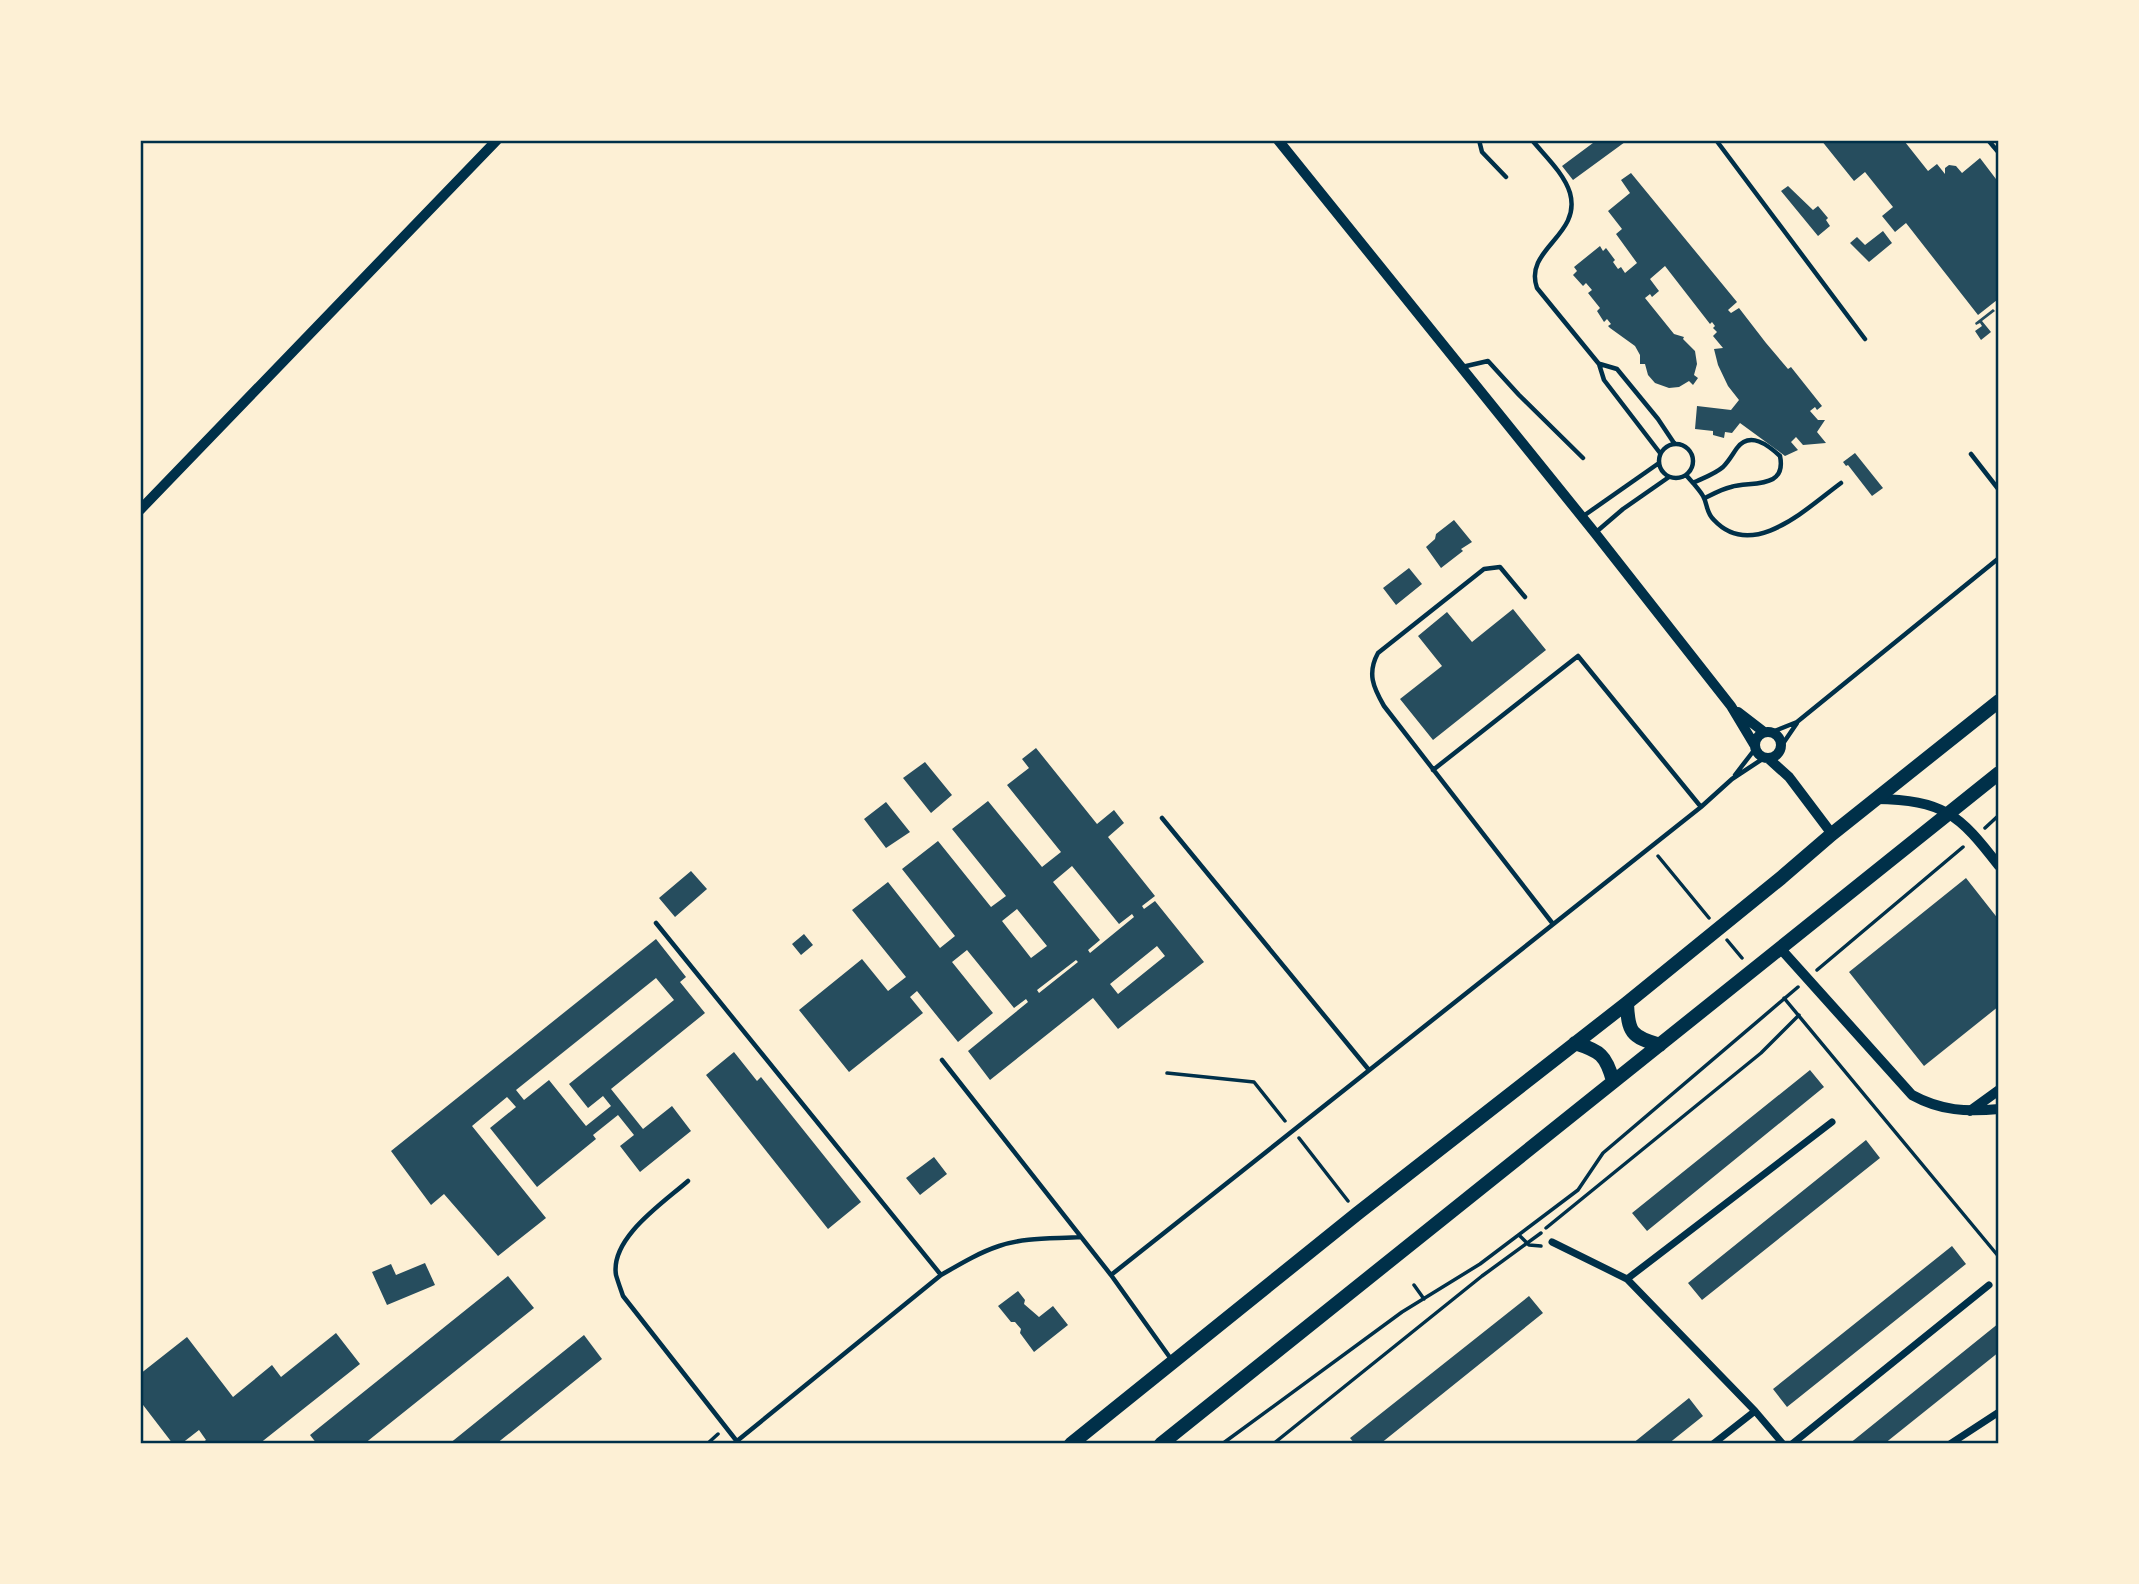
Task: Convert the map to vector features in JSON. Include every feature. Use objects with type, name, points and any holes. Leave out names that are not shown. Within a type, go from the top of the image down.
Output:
[{"type":"main road","points":[[1070,1444],[1627,1003],[1999,701]]},
{"type":"main road","points":[[1161,1444],[1999,773]]},
{"type":"main road","points":[[1627,1003],[1628,1022],[1633,1034],[1642,1040],[1660,1045]]},
{"type":"main road","points":[[1575,1043],[1592,1048],[1602,1055],[1609,1065],[1613,1081]]},
{"type":"street","points":[[140,510],[497,140]]},
{"type":"street","points":[[1278,140],[1731,706],[1755,748],[1789,777],[1832,834]]},
{"type":"street","points":[[1731,706],[1779,737],[1789,777]]},
{"type":"street","points":[[1755,748],[1757,738],[1768,732]]},
{"type":"street","points":[[1766,759],[1781,749]]},
{"type":"street","points":[[1875,799],[1917,802],[1948,813],[1976,836],[1999,866]]},
{"type":"street","points":[[1780,948],[1809,977],[1912,1095],[1930,1105],[1970,1111],[1999,1109]]},
{"type":"street","points":[[1970,1111],[1999,1090]]},
{"type":"street","points":[[1627,1279],[1832,1122]]},
{"type":"street","points":[[1552,1242],[1627,1279],[1755,1411],[1783,1444]]},
{"type":"street","points":[[1792,1444],[1989,1285]]},
{"type":"street","points":[[1713,1444],[1755,1411]]},
{"type":"street","points":[[1950,1444],[1999,1412]]},
{"type":"lane","points":[[1479,140],[1482,152],[1506,177]]},
{"type":"lane","points":[[1532,140],[1561,176],[1570,193],[1569,222],[1536,264],[1533,278],[1536,288],[1599,364],[1604,380],[1660,453],[1662,471],[1676,478],[1686,475],[1693,465],[1692,454],[1685,446],[1674,443],[1617,369],[1599,364]]},
{"type":"lane","points":[[1716,140],[1865,339]]},
{"type":"lane","points":[[1989,140],[1999,153]]},
{"type":"lane","points":[[1461,367],[1488,361],[1583,458]]},
{"type":"lane","points":[[1693,483],[1721,469],[1737,448],[1749,440],[1757,440],[1780,456],[1779,473],[1769,481],[1733,486],[1705,498]]},
{"type":"lane","points":[[1660,453],[1674,443]]},
{"type":"lane","points":[[1972,454],[1999,490]]},
{"type":"lane","points":[[1581,517],[1659,463]]},
{"type":"lane","points":[[1686,475],[1705,498],[1707,512],[1718,524],[1740,535],[1757,536],[1778,528],[1841,484]]},
{"type":"lane","points":[[1595,533],[1623,509],[1670,477]]},
{"type":"lane","points":[[1768,732],[1797,722],[1999,558]]},
{"type":"lane","points":[[1525,597],[1500,567],[1484,569],[1378,653],[1372,664],[1371,674],[1374,688],[1384,706],[1553,924]]},
{"type":"lane","points":[[1433,770],[1578,656],[1701,807]]},
{"type":"lane","points":[[1781,749],[1797,722]]},
{"type":"lane","points":[[1111,1275],[1701,807],[1732,779],[1755,748]]},
{"type":"lane","points":[[1732,779],[1766,759]]},
{"type":"lane","points":[[1162,818],[1369,1070]]},
{"type":"lane","points":[[656,923],[940,1275]]},
{"type":"lane","points":[[942,1059],[1111,1275],[1173,1361]]},
{"type":"lane","points":[[688,1181],[638,1225],[625,1241],[617,1257],[616,1274],[623,1296],[738,1442],[940,1275],[971,1256],[1002,1244],[1081,1237]]},
{"type":"path","points":[[1222,1444],[1402,1312],[1476,1267],[1578,1190],[1603,1153],[1999,815]]},
{"type":"path","points":[[1651,846],[1753,971]]},
{"type":"path","points":[[1784,998],[1999,1257]]},
{"type":"path","points":[[1273,1444],[1482,1276],[1528,1244],[1761,1053],[1799,1015]]},
{"type":"path","points":[[1167,1073],[1254,1082],[1354,1208]]},
{"type":"path","points":[[1519,1235],[1528,1244],[1536,1247],[1552,1242]]},
{"type":"path","points":[[1476,1267],[1482,1276]]},
{"type":"path","points":[[1413,1285],[1424,1299]]},
{"type":"building","points":[[1597,140],[1625,142],[1573,180],[1562,166]]},
{"type":"building","points":[[1821,140],[1908,140],[1905,142],[1928,171],[1937,164],[1945,174],[1945,168],[1949,165],[1956,166],[1962,173],[1980,158],[1999,183],[1999,303],[1997,300],[1978,315],[1906,223],[1895,232],[1882,216],[1893,207],[1865,172],[1854,181]]},
{"type":"building","points":[[1631,173],[1737,302],[1728,310],[1731,313],[1739,308],[1822,406],[1810,411],[1818,420],[1825,420],[1817,432],[1826,443],[1803,445],[1796,437],[1791,442],[1798,450],[1785,456],[1740,423],[1732,433],[1725,432],[1724,438],[1713,435],[1713,431],[1695,429],[1697,406],[1731,410],[1739,400],[1728,386],[1718,365],[1714,349],[1723,348],[1713,336],[1717,332],[1713,328],[1715,326],[1712,322],[1710,324],[1665,266],[1650,279],[1659,291],[1652,297],[1650,294],[1645,298],[1674,334],[1684,337],[1695,351],[1697,364],[1694,375],[1698,378],[1693,385],[1689,381],[1679,387],[1669,388],[1655,383],[1648,375],[1645,364],[1640,364],[1640,355],[1635,346],[1610,328],[1608,326],[1611,324],[1607,319],[1604,322],[1597,311],[1600,308],[1588,293],[1592,290],[1586,283],[1583,286],[1573,275],[1577,271],[1574,267],[1600,246],[1603,251],[1606,248],[1618,269],[1621,267],[1625,273],[1637,263],[1616,234],[1622,229],[1608,211],[1630,193],[1621,180]]},
{"type":"building","points":[[1788,186],[1813,210],[1818,206],[1828,218],[1826,220],[1830,226],[1818,236],[1781,191]]},
{"type":"building","points":[[1883,231],[1892,243],[1869,262],[1850,243],[1857,237],[1865,245]]},
{"type":"building","points":[[1993,309],[1995,311],[1982,321],[1991,332],[1981,340],[1975,331],[1982,326],[1975,323]]},
{"type":"building","points":[[1855,453],[1883,488],[1872,496],[1843,462]]},
{"type":"building","points":[[1454,520],[1472,542],[1441,568],[1426,547],[1435,539],[1436,534]]},
{"type":"building","points":[[1409,568],[1422,584],[1396,605],[1383,588]]},
{"type":"building","points":[[1513,609],[1546,650],[1433,740],[1400,699],[1442,666],[1418,636],[1447,612],[1472,642]]},
{"type":"building","points":[[1036,748],[1097,824],[1114,810],[1124,823],[1108,837],[1155,896],[1142,906],[1144,909],[1155,901],[1204,962],[1118,1029],[1093,998],[990,1080],[968,1051],[1028,1002],[1026,999],[1014,1008],[967,950],[952,962],[993,1013],[958,1042],[917,991],[910,997],[923,1013],[849,1072],[799,1010],[862,959],[888,991],[906,977],[852,910],[888,882],[940,948],[955,936],[902,869],[938,841],[991,907],[1006,896],[952,829],[988,801],[1042,867],[1061,852],[1007,785],[1029,768],[1022,759]],"holes":[[[1072,866],[1119,924],[1132,914],[1134,917],[1090,953],[1088,950],[1100,940],[1053,882]],[[1017,909],[1047,946],[1031,958],[1002,921]],[[1157,946],[1165,956],[1118,994],[1110,984]],[[1076,960],[1078,962],[1039,993],[1037,990]]]},
{"type":"building","points":[[925,762],[952,795],[931,813],[903,778]]},
{"type":"building","points":[[886,802],[910,832],[886,848],[864,819]]},
{"type":"building","points":[[691,871],[707,889],[675,917],[659,898]]},
{"type":"building","points":[[1966,878],[1999,920],[1999,1006],[1924,1066],[1849,972]]},
{"type":"building","points":[[804,934],[813,945],[801,955],[792,944]]},
{"type":"building","points":[[656,939],[686,977],[680,982],[705,1013],[611,1089],[643,1129],[672,1106],[691,1131],[640,1172],[620,1146],[634,1135],[618,1115],[593,1135],[596,1139],[537,1187],[490,1128],[516,1107],[507,1097],[472,1126],[546,1218],[498,1256],[444,1194],[431,1205],[391,1151]],"holes":[[[656,978],[674,1000],[569,1084],[588,1108],[603,1096],[611,1106],[586,1126],[549,1080],[524,1100],[516,1090]]]},
{"type":"building","points":[[734,1052],[757,1081],[761,1077],[861,1202],[828,1229],[706,1075]]},
{"type":"building","points":[[1810,1070],[1824,1087],[1647,1231],[1632,1213]]},
{"type":"building","points":[[1866,1140],[1880,1158],[1702,1300],[1688,1283]]},
{"type":"building","points":[[934,1157],[947,1174],[920,1195],[906,1178]]},
{"type":"building","points":[[1952,1246],[1966,1264],[1787,1407],[1773,1389]]},
{"type":"building","points":[[425,1263],[435,1285],[387,1305],[372,1272],[391,1264],[396,1275]]},
{"type":"building","points":[[508,1276],[534,1308],[364,1444],[317,1444],[310,1435]]},
{"type":"building","points":[[1018,1291],[1025,1300],[1024,1304],[1039,1317],[1053,1306],[1068,1325],[1034,1352],[1020,1333],[1021,1329],[1015,1322],[1011,1322],[998,1306]]},
{"type":"building","points":[[1529,1296],[1543,1313],[1380,1444],[1355,1444],[1350,1438]]},
{"type":"building","points":[[1999,1323],[1999,1352],[1884,1444],[1849,1444]]},
{"type":"building","points":[[336,1333],[360,1364],[259,1444],[254,1441],[254,1444],[201,1444],[206,1440],[199,1430],[181,1444],[173,1444],[140,1401],[140,1374],[187,1337],[233,1397],[272,1365],[281,1377]]},
{"type":"building","points":[[584,1335],[602,1359],[496,1444],[449,1444]]},
{"type":"building","points":[[1689,1398],[1703,1416],[1668,1444],[1632,1444]]}]
